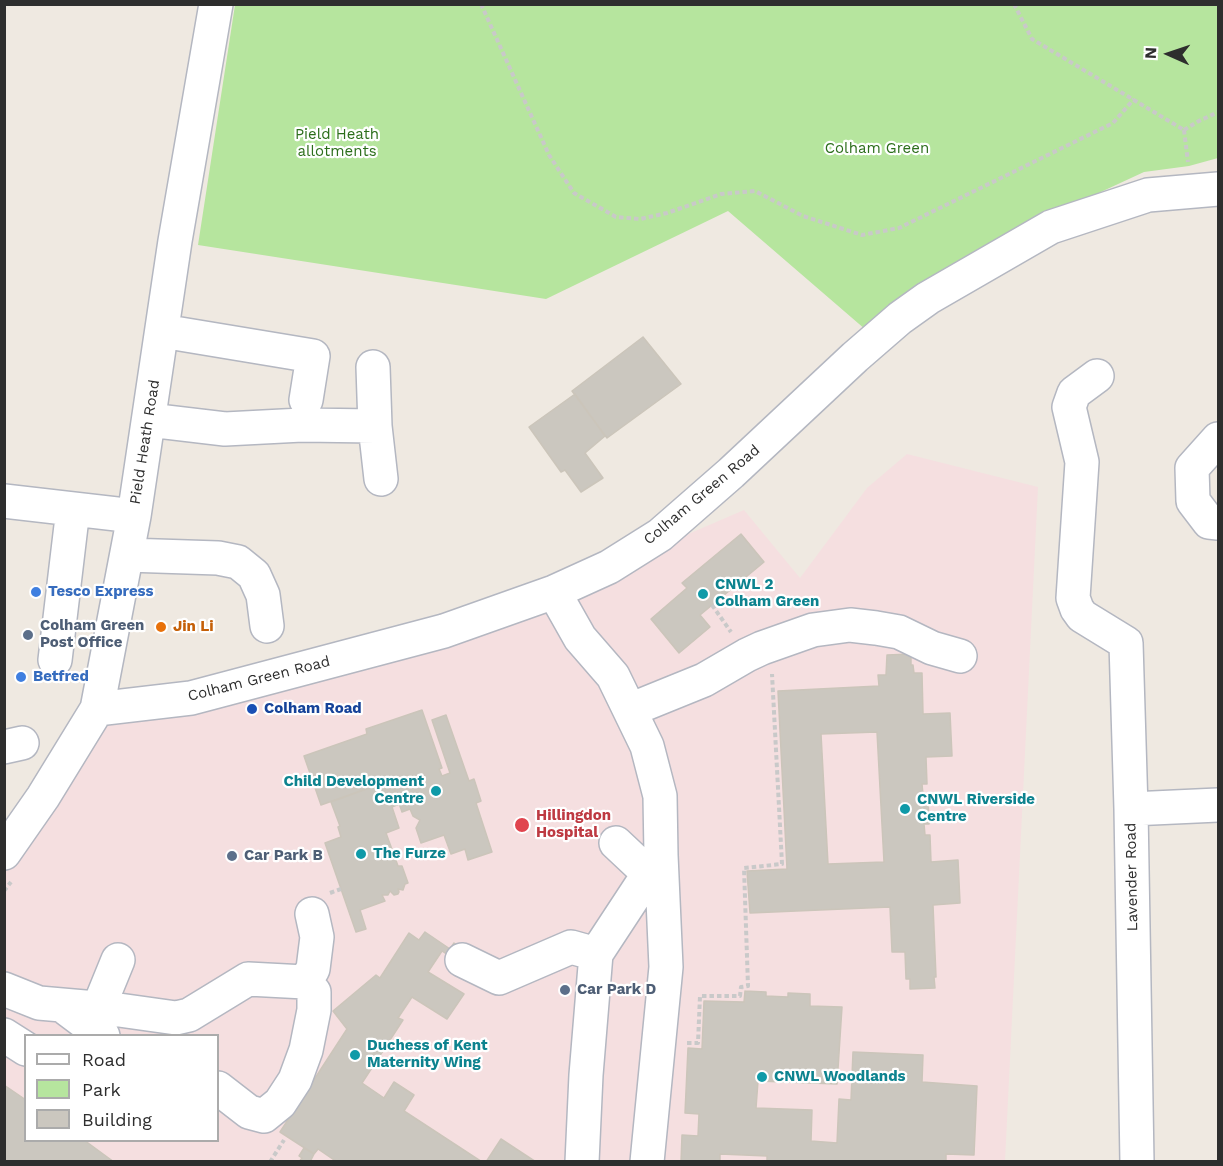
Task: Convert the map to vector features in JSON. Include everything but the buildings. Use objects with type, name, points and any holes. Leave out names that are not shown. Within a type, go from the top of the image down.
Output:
[{"type":"street","name":"Pield Heath Road","points":[[4,853],[43,797],[97,709],[134,516],[175,241],[216,4]]},
{"type":"street","name":"Colham Green Road","points":[[97,709],[191,698],[444,631],[554,592],[609,567],[660,535],[731,473],[855,357],[900,318],[928,298],[1051,227],[1148,195],[1218,189]]},
{"type":"street","points":[[162,331],[313,356],[306,400]]},
{"type":"street","points":[[373,367],[375,426],[381,479]]},
{"type":"street","name":"Lavender Road","points":[[1097,376],[1074,393],[1069,407],[1082,462],[1073,598],[1082,616],[1126,643],[1137,1161]]},
{"type":"street","points":[[149,420],[225,429],[303,425],[375,426]]},
{"type":"street","points":[[1218,439],[1192,468],[1193,501],[1209,522],[1218,523]]},
{"type":"street","points":[[4,501],[134,516]]},
{"type":"street","points":[[55,660],[73,509]]},
{"type":"street","points":[[127,555],[218,558],[238,562],[254,575],[263,596],[267,626]]},
{"type":"street","points":[[554,592],[580,638],[613,676],[647,746],[659,788],[661,815],[655,865],[666,967],[647,1161]]},
{"type":"street","points":[[630,710],[704,680],[762,648],[813,630],[850,625],[884,629],[899,632],[932,648],[960,656]]},
{"type":"street","points":[[1131,809],[1218,805]]},
{"type":"street","points":[[616,843],[655,865]]},
{"type":"street","points":[[582,1161],[586,1075],[596,954],[655,865]]},
{"type":"street","points":[[305,982],[313,969],[317,937],[312,914]]},
{"type":"street","points":[[462,960],[499,978],[571,947],[596,954]]},
{"type":"street","points":[[101,1022],[118,960]]},
{"type":"street","points":[[101,1022],[119,1010],[176,1018],[183,1026],[189,1015],[248,979],[305,982],[314,992],[315,1010],[306,1050],[295,1080],[280,1103],[264,1116],[249,1112],[219,1089]]},
{"type":"street","points":[[4,989],[39,1003],[61,1005],[101,1022]]},
{"type":"street","points":[[4,1035],[24,1048]]},
{"type":"path","points":[[481,4],[549,155],[574,193],[616,217],[640,219],[667,213],[721,194],[755,191],[803,216],[862,235],[899,228],[1113,123],[1134,99]]},
{"type":"path","points":[[1014,4],[1032,39],[1184,130]]},
{"type":"path","points":[[1184,130],[1218,112]]},
{"type":"path","points":[[1184,130],[1188,166]]},
{"type":"path","points":[[683,1043],[698,1043],[700,996],[740,996],[741,987],[748,986],[744,868],[782,864],[780,780],[772,674]]},
{"type":"shaded area","name":"Hillingdon Hospital","points":[[907,454],[1038,487],[1005,1161],[5,1162],[5,853],[97,709],[554,592],[744,510],[800,578],[867,488]]},
{"type":"green space","name":"Colham Green","points":[[235,5],[1218,5],[1218,158],[1189,166],[1144,172],[1008,235],[866,330],[728,211],[546,299],[198,245]]},
{"type":"place","name":"Tesco Express","points":[[36,592]]},
{"type":"place","name":"CNWL 2 Colham Green","points":[[703,594]]},
{"type":"place","name":"Jin Li","points":[[161,627]]},
{"type":"place","name":"Colham Green Post Office","points":[[28,635]]},
{"type":"place","name":"Betfred","points":[[21,677]]},
{"type":"place","name":"Colham Road","points":[[252,709]]},
{"type":"place","name":"Child Development Centre","points":[[436,791]]},
{"type":"place","name":"CNWL Riverside Centre","points":[[905,809]]},
{"type":"place","name":"Hillingdon Hospital","points":[[522,825]]},
{"type":"place","name":"The Furze","points":[[361,854]]},
{"type":"place","name":"Car Park B","points":[[232,856]]},
{"type":"place","name":"Car Park D","points":[[565,990]]},
{"type":"place","name":"Duchess of Kent Maternity Wing","points":[[355,1055]]},
{"type":"place","name":"CNWL Woodlands","points":[[762,1077]]},
{"type":"park label","name":"Pield Heath allotments","points":[[337,144]]}]
